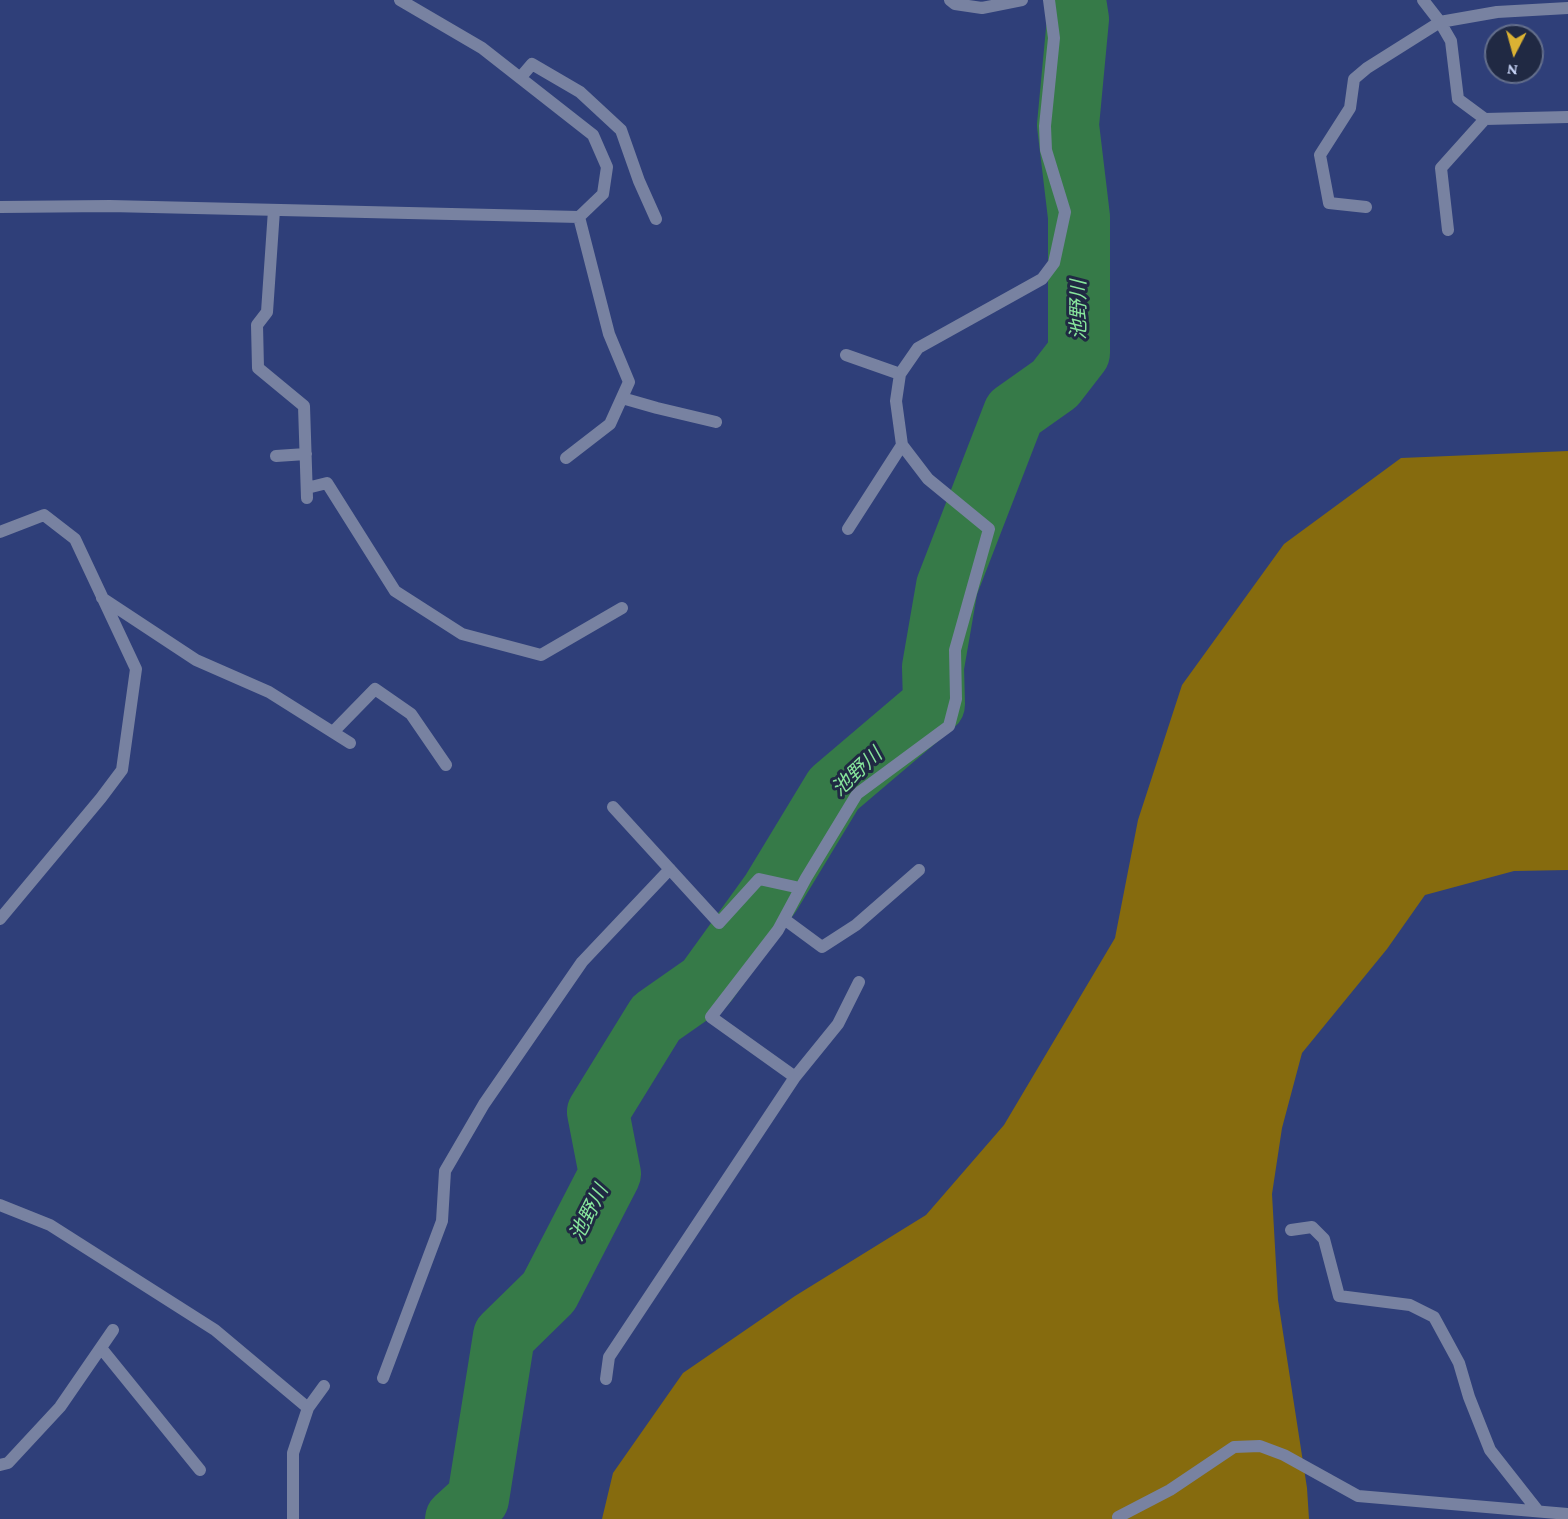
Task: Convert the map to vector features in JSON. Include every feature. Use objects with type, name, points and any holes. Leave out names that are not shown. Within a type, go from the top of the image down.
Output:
[{"type":"street","points":[[0,207],[110,206],[579,217],[603,194],[607,166],[593,135],[482,48],[400,0]]},
{"type":"street","points":[[950,0],[955,4],[982,8],[1022,0]]},
{"type":"street","points":[[795,1077],[711,1017],[778,930],[800,888],[856,794],[949,726],[957,699],[955,650],[989,529],[928,479],[902,445],[896,400],[900,374],[918,348],[1042,279],[1054,263],[1065,212],[1046,150],[1045,126],[1054,38],[1048,0]]},
{"type":"street","points":[[1423,0],[1451,41],[1458,99],[1485,119],[1568,117]]},
{"type":"street","points":[[1366,207],[1329,203],[1320,155],[1350,108],[1354,79],[1366,68],[1440,22],[1497,12],[1568,8]]},
{"type":"street","points":[[520,78],[532,64],[580,92],[621,130],[639,182],[656,219]]},
{"type":"street","points":[[1448,230],[1441,168],[1485,119]]},
{"type":"street","points":[[274,210],[267,312],[257,325],[258,368],[304,406],[307,493],[327,483],[395,591],[462,634],[541,655],[622,608]]},
{"type":"street","points":[[566,458],[610,424],[629,382],[609,334],[579,217]]},
{"type":"street","points":[[846,355],[900,374]]},
{"type":"street","points":[[622,398],[716,422]]},
{"type":"street","points":[[848,528],[902,445]]},
{"type":"street","points":[[276,456],[306,454]]},
{"type":"street","points":[[0,532],[44,515],[75,539],[136,669],[122,770],[0,919]]},
{"type":"street","points":[[101,597],[196,660],[269,692],[350,743]]},
{"type":"street","points":[[333,732],[375,689],[411,714],[446,765]]},
{"type":"street","points":[[613,807],[719,923],[759,879],[800,888]]},
{"type":"street","points":[[383,1378],[442,1221],[445,1171],[484,1104],[582,962],[670,869]]},
{"type":"street","points":[[784,918],[822,947],[856,925],[919,870]]},
{"type":"street","points":[[606,1379],[609,1357],[795,1077],[838,1024],[859,982]]},
{"type":"street","points":[[0,1205],[50,1225],[215,1330],[308,1408]]},
{"type":"street","points":[[1291,1230],[1312,1227],[1324,1239],[1339,1296],[1410,1305],[1434,1317],[1459,1363],[1490,1450],[1538,1511]]},
{"type":"street","points":[[0,1465],[8,1463],[60,1407],[113,1330]]},
{"type":"street","points":[[101,1348],[200,1470]]},
{"type":"street","points":[[293,1519],[293,1453],[308,1408],[324,1386]]},
{"type":"street","points":[[1114,1518],[1170,1490],[1234,1447],[1260,1446],[1284,1455],[1358,1496],[1568,1514]]},
{"type":"shaded area","points":[[1568,451],[1568,870],[1514,871],[1425,895],[1387,949],[1302,1053],[1282,1128],[1272,1194],[1278,1300],[1307,1488],[1309,1519],[602,1519],[613,1473],[683,1373],[795,1296],[926,1215],[1004,1125],[1115,938],[1138,820],[1182,685],[1284,544],[1401,458]]},
{"type":"waterway","name":"池野川","points":[[456,1519],[478,1499],[504,1336],[549,1292],[610,1174],[598,1112],[656,1018],[706,983],[771,893],[834,789],[934,704],[933,667],[947,586],[1014,413],[1055,384],[1079,353],[1079,217],[1068,125],[1078,19],[1075,0]]}]
